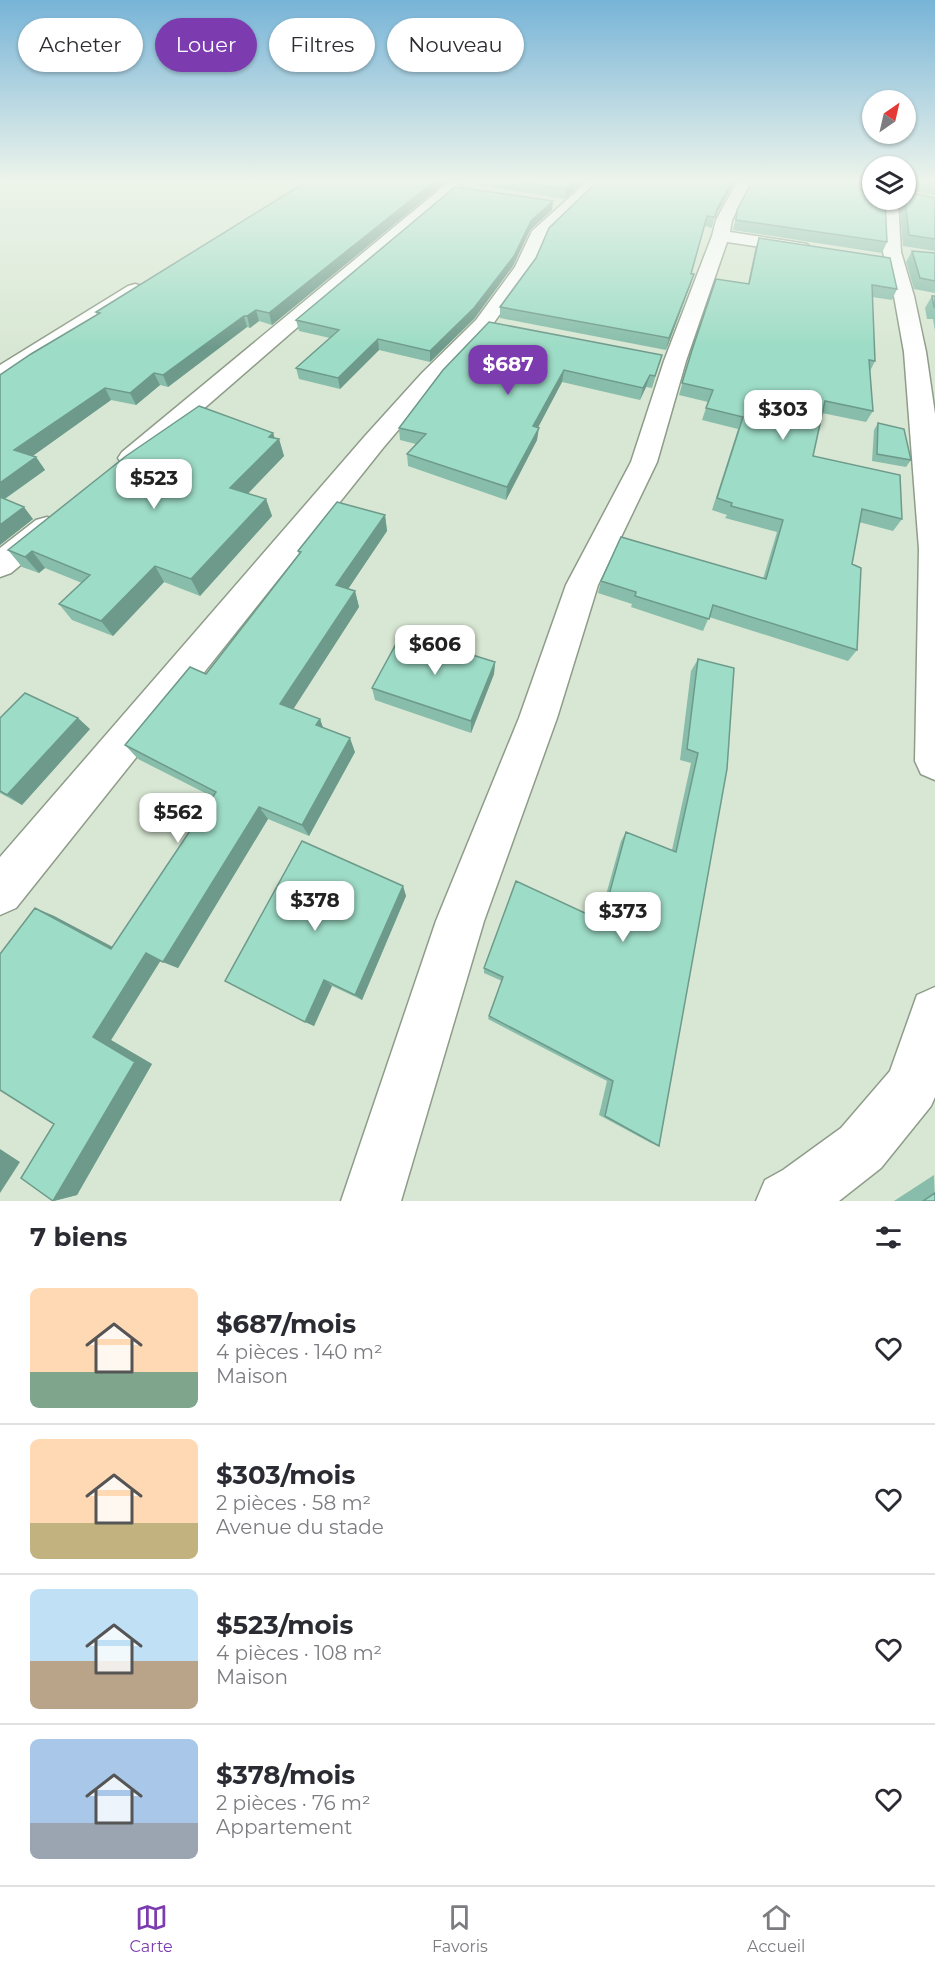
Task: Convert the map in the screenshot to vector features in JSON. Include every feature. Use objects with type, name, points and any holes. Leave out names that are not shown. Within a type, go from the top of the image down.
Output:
[{"type":"street","points":[[114,473],[400,236]]},
{"type":"street","points":[[0,892],[374,442],[430,378],[494,326],[538,236]]},
{"type":"street","points":[[721,236],[813,250]]},
{"type":"street","points":[[372,1201],[460,921],[538,718],[582,585],[644,462],[664,359],[721,236]]},
{"type":"street","points":[[892,236],[893,257],[914,298],[915,352],[927,392],[923,417],[934,549],[935,761]]},
{"type":"street","points":[[0,375],[153,279]]},
{"type":"street","points":[[0,565],[62,516]]},
{"type":"street","points":[[786,1201],[804,1191],[861,1148],[912,1087],[935,1013]]},
{"type":"building","points":[[219,236],[366,236],[269,313],[256,310],[244,316],[163,375],[154,373],[130,393],[105,388],[14,450],[36,457],[0,483],[0,375],[100,313],[96,312]]},
{"type":"building","points":[[396,236],[524,236],[514,256],[474,308],[430,351],[378,339],[338,378],[296,368],[339,330],[296,320]]},
{"type":"building","points":[[546,236],[701,236],[691,274],[694,274],[669,338],[500,307],[536,258]]},
{"type":"building","points":[[846,236],[887,236],[887,242]]},
{"type":"building","points":[[916,236],[935,236],[935,239]]},
{"type":"building","points":[[759,238],[890,258],[897,289],[872,285],[875,361],[869,360],[873,411],[825,401],[813,456],[900,475],[902,519],[862,509],[852,564],[861,568],[857,650],[713,605],[709,619],[635,596],[636,592],[601,581],[621,537],[766,579],[783,520],[731,506],[732,503],[717,498],[743,417],[706,408],[713,390],[682,383],[716,279],[749,284]]},
{"type":"building","points":[[912,251],[935,253],[935,281],[920,278]]},
{"type":"building","points":[[489,322],[662,355],[655,376],[650,375],[643,388],[564,370],[533,426],[539,428],[507,487],[407,454],[426,434],[399,428],[443,370]]},
{"type":"building","points":[[199,406],[273,433],[269,437],[279,439],[230,488],[266,499],[191,579],[155,566],[101,621],[59,604],[90,575],[32,551],[25,557],[8,550],[126,456]]},
{"type":"building","points":[[878,423],[904,429],[911,460],[877,454]]},
{"type":"building","points":[[0,497],[24,507],[0,525]]},
{"type":"building","points":[[337,502],[385,515],[336,585],[355,591],[280,704],[320,719],[316,725],[350,738],[302,825],[259,807],[163,962],[146,953],[93,1037],[135,1062],[53,1201],[21,1178],[54,1124],[0,1090],[0,954],[35,908],[111,949],[216,792],[125,745],[190,667],[206,674]]},
{"type":"building","points":[[402,633],[495,662],[471,721],[372,688]]},
{"type":"building","points":[[698,659],[734,668],[727,769],[659,1146],[605,1116],[613,1081],[489,1016],[503,977],[484,968],[516,881],[602,921],[626,832],[676,852],[698,753],[687,749]]},
{"type":"building","points":[[25,693],[78,718],[7,795],[0,791],[0,718]]},
{"type":"building","points":[[302,841],[403,886],[355,995],[324,980],[305,1022],[225,981]]},
{"type":"building","points":[[935,1193],[935,1201],[923,1201]]}]
